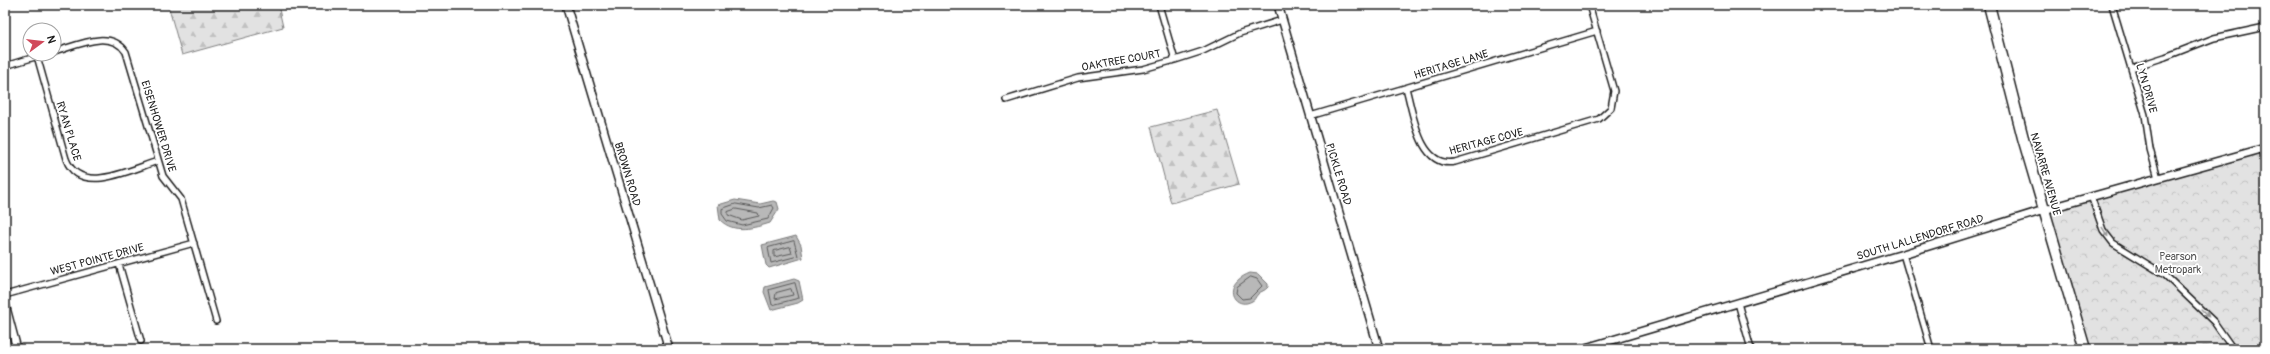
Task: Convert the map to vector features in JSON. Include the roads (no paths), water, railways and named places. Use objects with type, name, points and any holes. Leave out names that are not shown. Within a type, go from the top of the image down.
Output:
[{"type":"highway","name":"NAVARRE AVENUE","points":[[1989,5],[2044,210],[2085,349]]},
{"type":"street","name":"BROWN ROAD","points":[[566,5],[669,349]]},
{"type":"street","points":[[1159,5],[1175,60]]},
{"type":"street","name":"PICKLE ROAD","points":[[1278,5],[1379,349]]},
{"type":"street","points":[[1589,5],[1597,31]]},
{"type":"street","name":"LYN DRIVE","points":[[2112,5],[2145,115],[2150,149],[2158,178]]},
{"type":"street","name":"OAKTREE COURT","points":[[1006,100],[1078,78],[1136,70],[1175,60],[1203,51],[1240,33],[1282,20]]},
{"type":"street","points":[[2131,68],[2165,57],[2204,41],[2265,27]]},
{"type":"street","name":"HERITAGE LANE","points":[[1310,116],[1597,31]]},
{"type":"street","name":"HERITAGE COVE","points":[[1406,88],[1424,149],[1434,158],[1447,163],[1595,120],[1605,115],[1613,104],[1614,91],[1597,31]]},
{"type":"street","name":"EISENHOWER DRIVE","points":[[62,50],[103,39],[112,41],[123,49],[129,60],[158,161],[166,181],[181,199],[216,321]]},
{"type":"street","points":[[5,66],[22,61]]},
{"type":"street","name":"RYAN PLACE","points":[[38,62],[66,159],[74,172],[84,178],[95,179],[158,161]]},
{"type":"street","name":"SOUTH LALLENDORF ROAD","points":[[1582,349],[1606,346],[1738,303],[2044,210],[2265,148]]},
{"type":"street","points":[[2091,196],[2106,236],[2113,243],[2165,275],[2214,322],[2233,349]]},
{"type":"street","name":"WEST POINTE DRIVE","points":[[5,295],[194,243]]},
{"type":"street","points":[[1903,254],[1930,349]]},
{"type":"street","points":[[119,264],[141,341]]},
{"type":"street","points":[[1738,303],[1752,349]]},
{"type":"street","points":[[5,304],[17,349]]},
{"type":"water","points":[[735,200],[760,204],[773,201],[777,202],[779,209],[770,223],[744,229],[731,227],[720,220],[718,205]]},
{"type":"water","points":[[796,236],[801,245],[803,258],[769,268],[766,265],[762,245]]},
{"type":"water","points":[[1250,273],[1258,274],[1268,284],[1268,287],[1258,294],[1253,301],[1240,303],[1233,295],[1235,284],[1240,278]]},
{"type":"water","points":[[794,279],[799,281],[803,300],[798,303],[771,310],[764,292],[765,287]]},
{"type":"park label","name":"Pearson Metropark","points":[[2178,262]]}]
